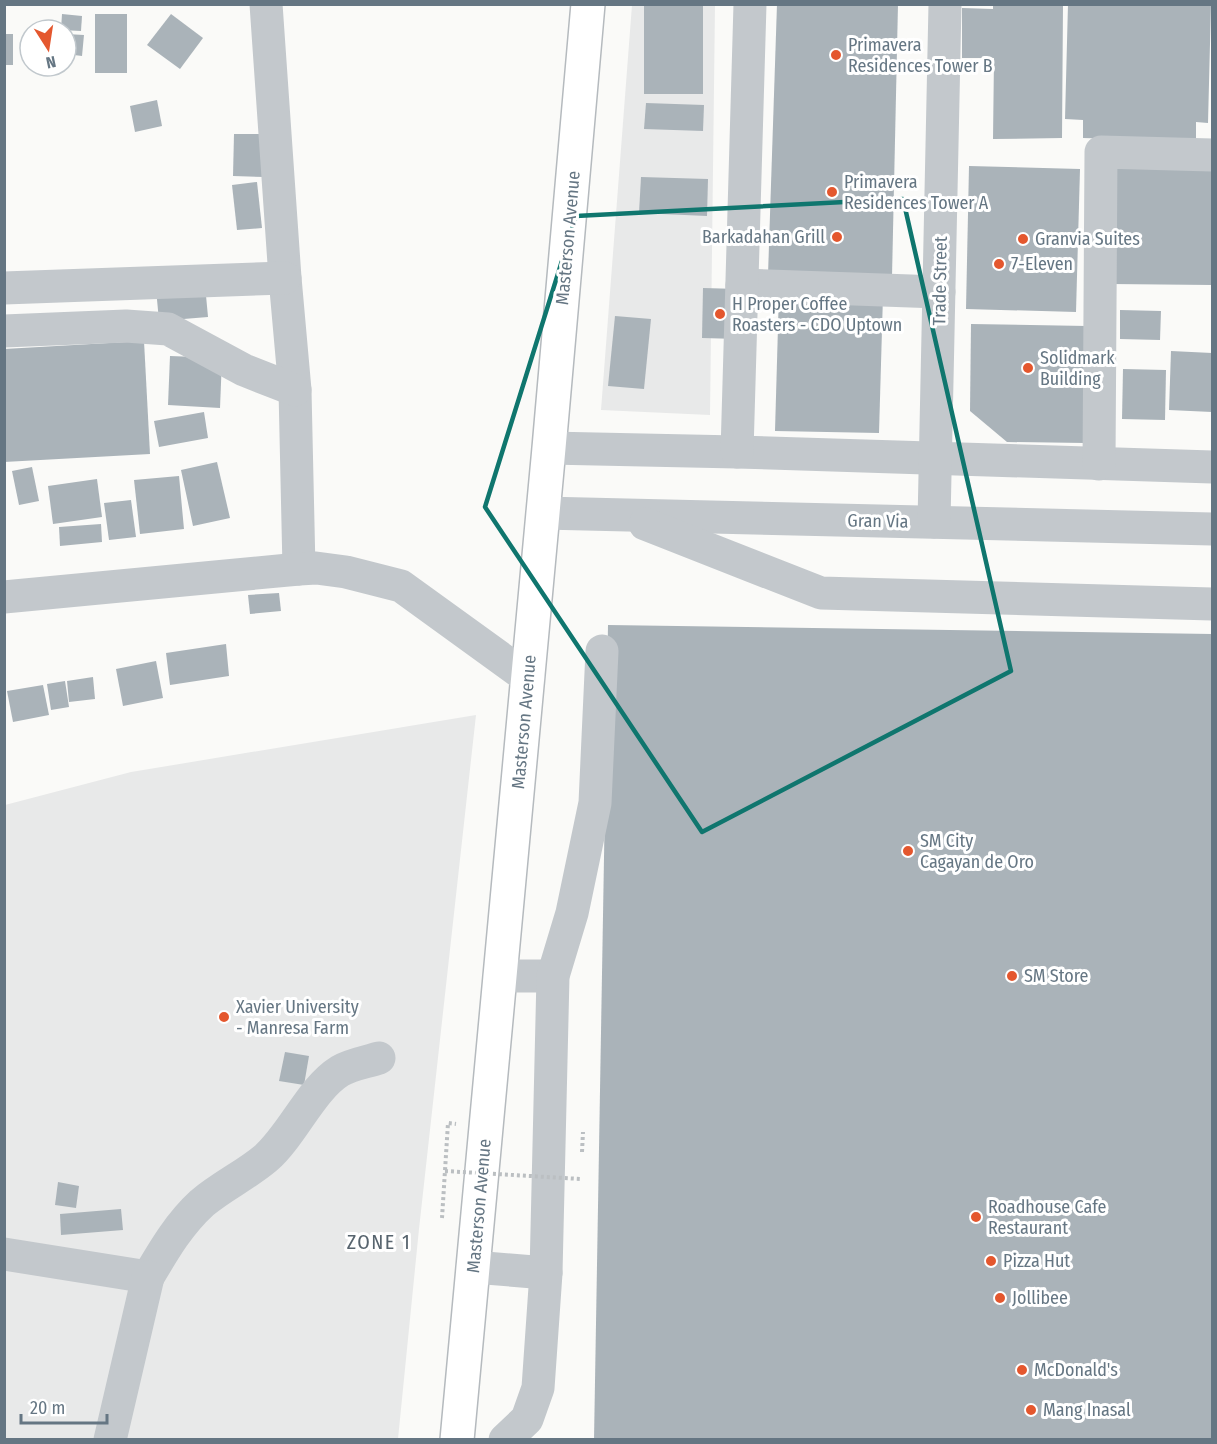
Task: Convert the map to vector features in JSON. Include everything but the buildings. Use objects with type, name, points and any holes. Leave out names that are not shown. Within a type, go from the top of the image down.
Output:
[{"type":"main road","name":"Masterson Avenue","points":[[457,1440],[588,4]]},
{"type":"street","points":[[266,4],[295,390],[299,569]]},
{"type":"street","points":[[737,452],[750,4]]},
{"type":"street","name":"Trade Street","points":[[934,522],[945,4]]},
{"type":"street","points":[[1099,464],[1101,152],[1212,155]]},
{"type":"street","points":[[4,288],[285,278]]},
{"type":"street","points":[[742,285],[939,292]]},
{"type":"street","points":[[4,332],[126,326],[168,329],[244,370],[295,390]]},
{"type":"street","points":[[549,448],[1212,467]]},
{"type":"street","name":"Gran Via","points":[[543,513],[1212,529]]},
{"type":"street","points":[[624,515],[821,593],[1212,604]]},
{"type":"street","points":[[4,597],[299,569],[316,568],[346,572],[401,586],[528,678]]},
{"type":"street","points":[[505,1440],[527,1419],[538,1388],[546,1273],[553,976],[572,913],[596,803],[602,651]]},
{"type":"street","points":[[500,976],[553,976]]},
{"type":"street","points":[[110,1440],[148,1277],[174,1235],[204,1202],[266,1158],[278,1146],[328,1080],[341,1071],[380,1058]]},
{"type":"street","points":[[4,1254],[148,1277]]},
{"type":"street","points":[[473,1267],[546,1273]]},
{"type":"path","points":[[442,1218],[448,1124]]},
{"type":"path","points":[[445,1171],[581,1179]]},
{"type":"highlighted area","points":[[903,199],[1011,671],[702,832],[485,507],[576,216]]},
{"type":"shaded area","points":[[632,5],[715,5],[710,415],[601,410]]},
{"type":"shaded area","name":"Xavier University - Manresa Farm","points":[[476,715],[398,1439],[5,1440],[5,805],[131,772]]},
{"type":"place","name":"Primavera Residences Tower B","points":[[836,55]]},
{"type":"place","name":"Primavera Residences Tower A","points":[[832,192]]},
{"type":"place","name":"Barkadahan Grill","points":[[837,237]]},
{"type":"place","name":"Granvia Suites","points":[[1023,239]]},
{"type":"place","name":"7-Eleven","points":[[999,264]]},
{"type":"place","name":"H Proper Coffee Roasters - CDO Uptown","points":[[720,314]]},
{"type":"place","name":"Solidmark Building","points":[[1028,368]]},
{"type":"place","name":"SM City Cagayan de Oro","points":[[908,851]]},
{"type":"place","name":"SM Store","points":[[1012,976]]},
{"type":"place","name":"Xavier University - Manresa Farm","points":[[224,1017]]},
{"type":"place","name":"Roadhouse Cafe Restaurant","points":[[976,1217]]},
{"type":"place","name":"Pizza Hut","points":[[991,1261]]},
{"type":"place","name":"Jollibee","points":[[1000,1298]]},
{"type":"place","name":"McDonald's","points":[[1022,1370]]},
{"type":"place","name":"Mang Inasal","points":[[1031,1410]]},
{"type":"district","name":"ZONE 1","points":[[379,1242]]}]
